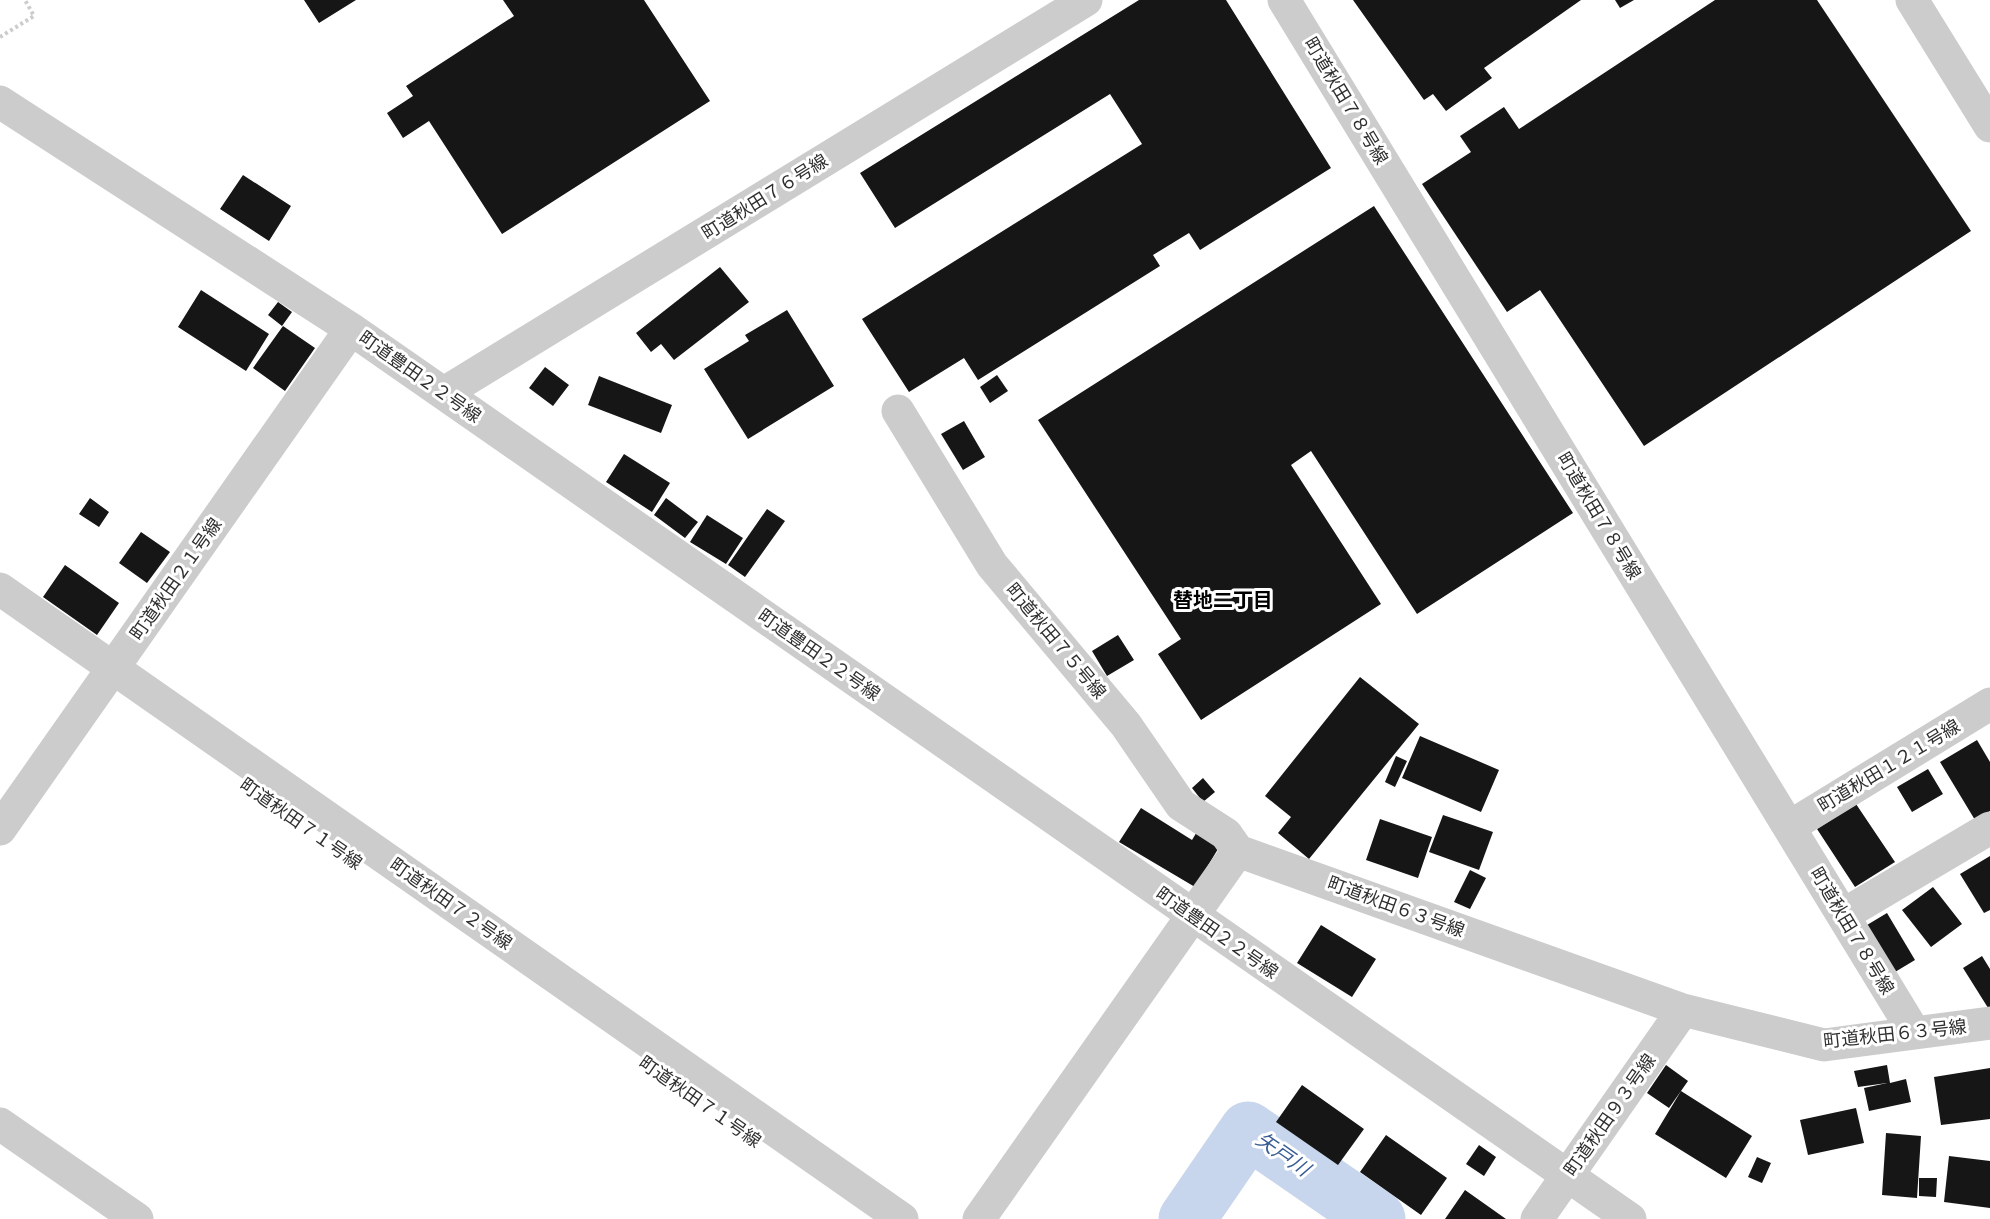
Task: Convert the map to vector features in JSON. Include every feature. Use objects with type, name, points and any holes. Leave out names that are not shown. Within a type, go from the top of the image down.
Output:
[{"type":"street","name":"町道秋田７６号線","points":[[444,393],[1086,0]]},
{"type":"street","name":"町道秋田７８号線","points":[[1284,0],[1914,1032]]},
{"type":"street","points":[[1912,0],[1990,126]]},
{"type":"street","name":"町道豊田２２号線","points":[[0,102],[351,329],[1630,1219]]},
{"type":"street","name":"町道秋田２１号線","points":[[0,829],[351,329]]},
{"type":"street","name":"町道秋田７５号線","points":[[898,411],[992,565],[1126,725],[1181,805],[1226,834],[1238,851]]},
{"type":"street","name":"町道秋田７２号線","points":[[0,589],[108,677],[902,1219]]},
{"type":"street","name":"町道秋田７１号線","points":[[0,615],[108,677],[868,1219]]},
{"type":"street","name":"町道秋田１２１号線","points":[[1789,827],[1990,704]]},
{"type":"street","points":[[1843,915],[1990,828]]},
{"type":"street","points":[[979,1219],[1238,851]]},
{"type":"street","name":"町道秋田６３号線","points":[[1238,851],[1683,1010],[1824,1045],[1990,1023]]},
{"type":"street","name":"町道秋田９３号線","points":[[1537,1219],[1683,1010]]},
{"type":"street","points":[[0,1125],[137,1219]]},
{"type":"path","points":[[0,37],[34,16],[25,0]]},
{"type":"building","points":[[304,0],[356,0],[319,23]]},
{"type":"building","points":[[503,0],[644,0],[710,101],[502,234],[429,121],[403,138],[387,113],[413,96],[406,86],[514,16]]},
{"type":"building","points":[[1139,0],[1226,0],[1331,168],[1200,250],[1189,233],[1153,255],[1160,266],[978,380],[964,358],[909,392],[862,319],[1142,144],[1110,94],[895,228],[860,173]]},
{"type":"building","points":[[1353,0],[1581,0],[1484,68],[1492,78],[1446,111],[1433,94],[1424,100]]},
{"type":"building","points":[[1615,0],[1634,0],[1620,8]]},
{"type":"building","points":[[1715,0],[1817,0],[1971,231],[1644,446],[1540,290],[1507,312],[1422,184],[1471,152],[1460,136],[1504,107],[1519,129]]},
{"type":"building","points":[[243,175],[291,206],[269,241],[220,209]]},
{"type":"building","points":[[1374,206],[1573,513],[1417,614],[1311,451],[1291,465],[1381,604],[1201,720],[1158,654],[1181,639],[1038,420]]},
{"type":"building","points":[[720,267],[749,302],[674,360],[661,344],[651,352],[636,333]]},
{"type":"building","points":[[201,290],[269,334],[246,371],[178,327]]},
{"type":"building","points":[[278,302],[292,312],[282,326],[268,315]]},
{"type":"building","points":[[787,310],[834,386],[748,439],[704,369],[749,341],[745,335]]},
{"type":"building","points":[[283,326],[315,348],[285,391],[253,368]]},
{"type":"building","points":[[545,367],[569,385],[553,406],[529,388]]},
{"type":"building","points":[[997,375],[1008,391],[990,403],[980,387]]},
{"type":"building","points":[[599,376],[672,405],[661,433],[588,405]]},
{"type":"building","points":[[964,421],[985,457],[963,470],[941,434]]},
{"type":"building","points":[[624,454],[670,483],[652,512],[606,482]]},
{"type":"building","points":[[90,498],[109,512],[99,527],[79,514]]},
{"type":"building","points":[[666,498],[698,522],[685,538],[654,515]]},
{"type":"building","points":[[767,509],[785,521],[745,577],[728,565]]},
{"type":"building","points":[[707,515],[743,538],[726,564],[690,542]]},
{"type":"building","points":[[141,532],[170,552],[147,583],[119,563]]},
{"type":"building","points":[[65,565],[119,603],[97,635],[43,597]]},
{"type":"building","points":[[1118,635],[1134,660],[1107,676],[1092,651]]},
{"type":"building","points":[[1360,677],[1419,724],[1309,859],[1278,833],[1291,817],[1265,796]]},
{"type":"building","points":[[1420,736],[1499,770],[1481,812],[1402,778]]},
{"type":"building","points":[[1977,740],[1990,762],[1990,811],[1975,820],[1940,762]]},
{"type":"building","points":[[1396,756],[1407,761],[1395,787],[1385,782]]},
{"type":"building","points":[[1928,769],[1943,794],[1912,812],[1897,787]]},
{"type":"building","points":[[1203,778],[1215,792],[1203,802],[1192,788]]},
{"type":"building","points":[[1856,804],[1895,862],[1855,887],[1817,829]]},
{"type":"building","points":[[1141,808],[1192,840],[1198,830],[1221,844],[1195,887],[1119,842]]},
{"type":"building","points":[[1443,815],[1493,832],[1479,870],[1429,852]]},
{"type":"building","points":[[1380,819],[1432,837],[1418,878],[1366,860]]},
{"type":"building","points":[[1990,856],[1990,910],[1984,913],[1960,874]]},
{"type":"building","points":[[1470,870],[1486,878],[1470,909],[1454,902]]},
{"type":"building","points":[[1933,887],[1962,924],[1931,947],[1902,910]]},
{"type":"building","points":[[1887,913],[1915,960],[1895,972],[1867,925]]},
{"type":"building","points":[[1321,925],[1376,959],[1352,997],[1297,963]]},
{"type":"building","points":[[1982,956],[1990,969],[1990,1011],[1963,968]]},
{"type":"building","points":[[1666,1065],[1688,1081],[1669,1108],[1647,1093]]},
{"type":"building","points":[[1887,1065],[1890,1083],[1906,1079],[1911,1102],[1869,1111],[1864,1088],[1887,1083],[1858,1087],[1854,1071]]},
{"type":"building","points":[[1990,1068],[1990,1119],[1941,1125],[1934,1077]]},
{"type":"building","points":[[1302,1085],[1364,1129],[1338,1165],[1276,1122]]},
{"type":"building","points":[[1681,1091],[1752,1136],[1726,1178],[1655,1134]]},
{"type":"building","points":[[1856,1108],[1864,1143],[1808,1155],[1800,1120]]},
{"type":"building","points":[[1886,1133],[1921,1136],[1917,1198],[1882,1195]]},
{"type":"building","points":[[1386,1135],[1447,1178],[1421,1215],[1360,1172]]},
{"type":"building","points":[[1479,1145],[1496,1157],[1484,1176],[1466,1164]]},
{"type":"building","points":[[1949,1156],[1990,1161],[1990,1208],[1944,1202]]},
{"type":"building","points":[[1757,1157],[1771,1163],[1762,1183],[1748,1177]]},
{"type":"building","points":[[1919,1178],[1937,1178],[1936,1197],[1919,1196]]},
{"type":"building","points":[[1465,1190],[1506,1219],[1445,1219]]},
{"type":"waterway","name":"矢戸川","points":[[1187,1219],[1248,1130],[1377,1219]]},
{"type":"district","name":"替地二丁目","points":[[1223,600]]}]
